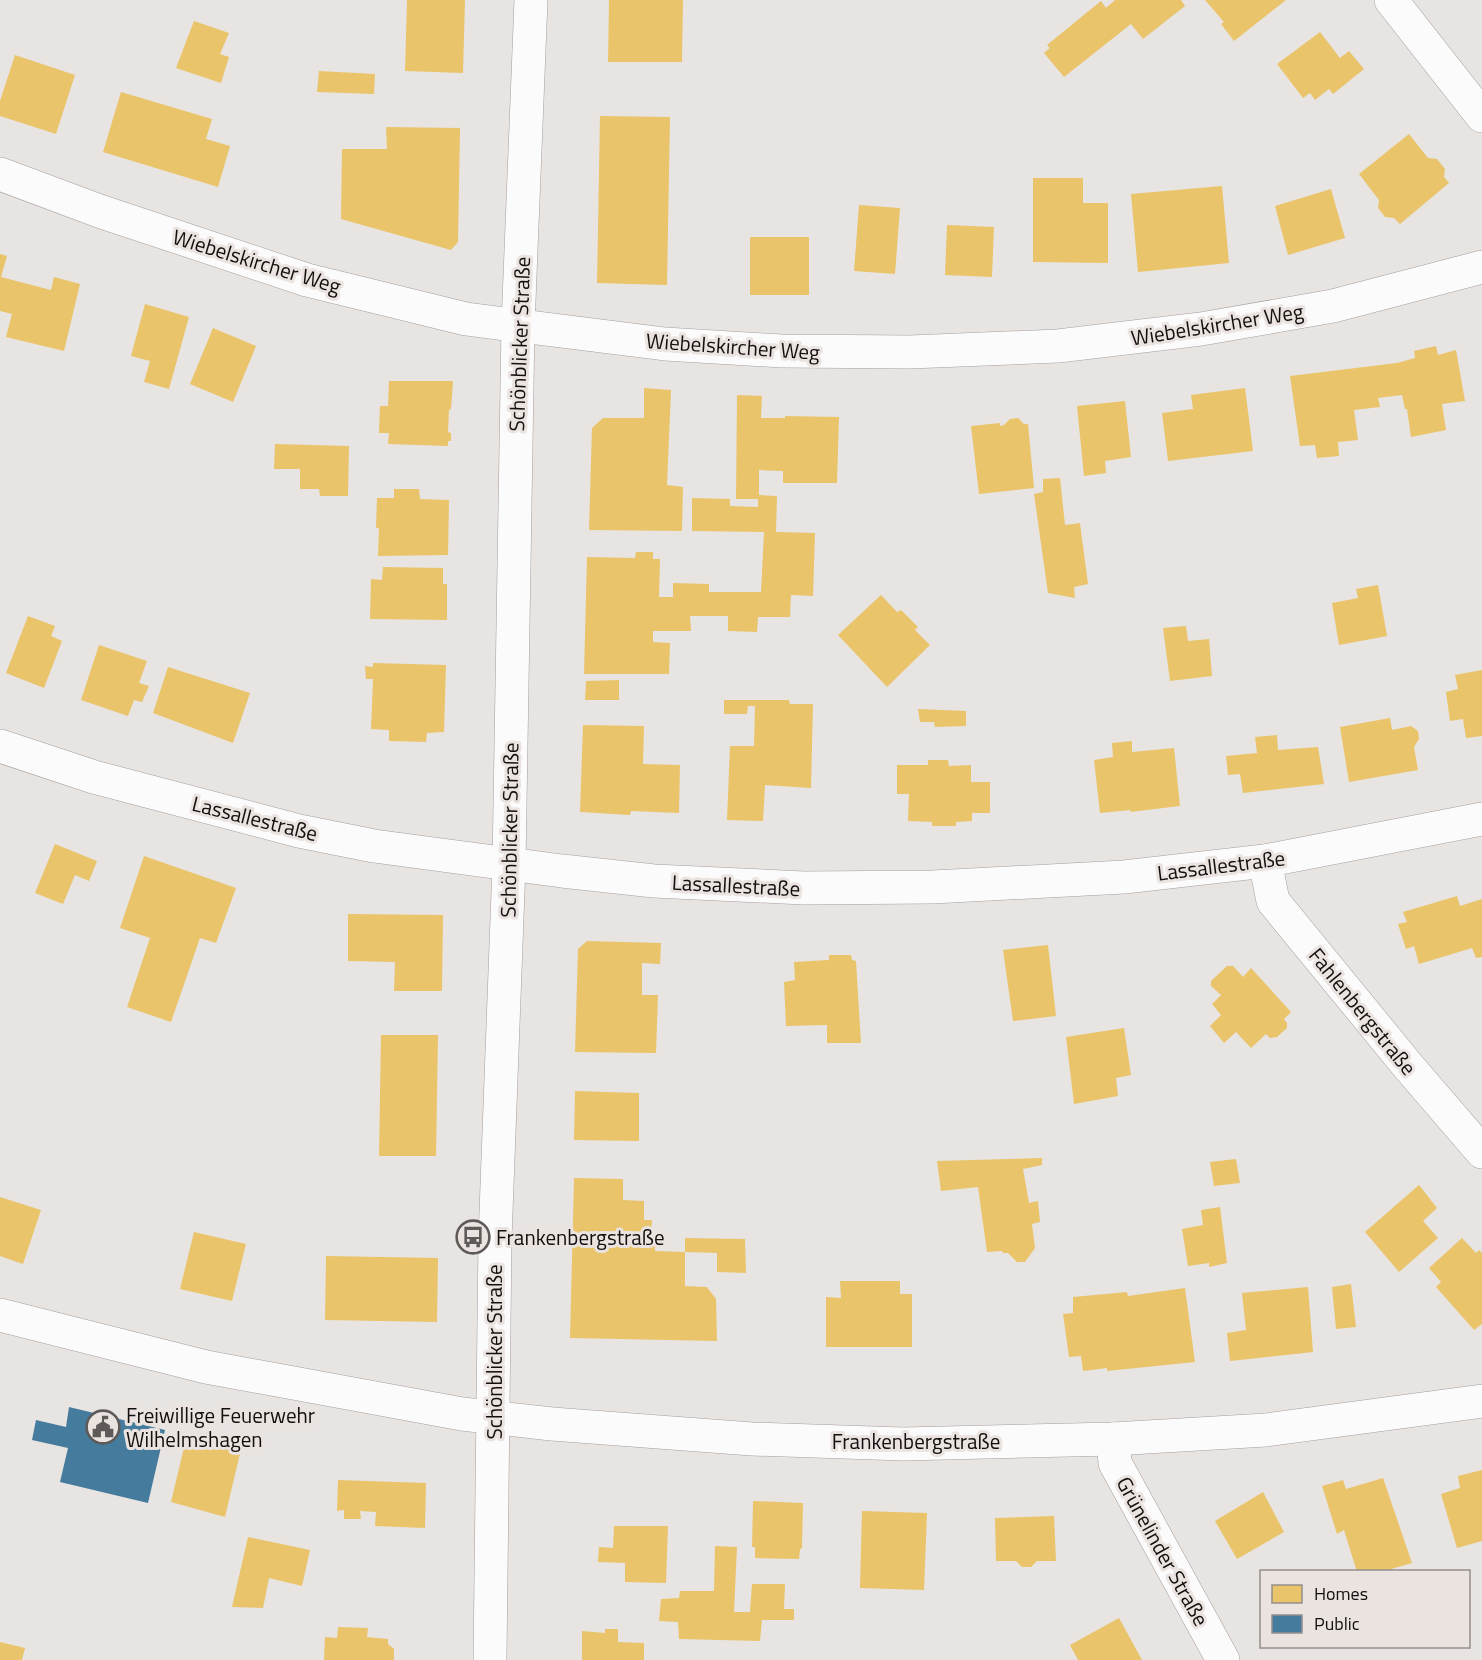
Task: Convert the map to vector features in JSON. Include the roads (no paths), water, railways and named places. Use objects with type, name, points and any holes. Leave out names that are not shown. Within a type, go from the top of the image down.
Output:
[{"type":"street","name":"Schönblicker Straße","points":[[490,1660],[495,1239],[509,865],[519,326],[531,0]]},
{"type":"street","points":[[1391,0],[1482,116]]},
{"type":"street","name":"Wiebelskircher Weg","points":[[0,174],[102,212],[307,280],[466,319],[665,344],[782,351],[909,352],[1058,346],[1201,329],[1333,306],[1482,267]]},
{"type":"street","name":"Lassallestraße","points":[[0,746],[94,777],[299,831],[374,846],[509,865],[654,881],[804,888],[933,887],[1124,877],[1265,861],[1482,819]]},
{"type":"street","name":"Fahlenbergstraße","points":[[1265,861],[1273,901],[1408,1066],[1482,1152]]},
{"type":"street","name":"Frankenbergstraße","points":[[0,1315],[206,1367],[494,1419],[752,1439],[903,1444],[1113,1439],[1266,1430],[1482,1401]]},
{"type":"street","name":"Grünelinder Straße","points":[[1113,1439],[1115,1463],[1223,1660]]},
{"type":"place","name":"Frankenbergstraße","points":[[473,1237]]},
{"type":"place","name":"Freiwillige Feuerwehr Wilhelmshagen","points":[[103,1427]]}]
